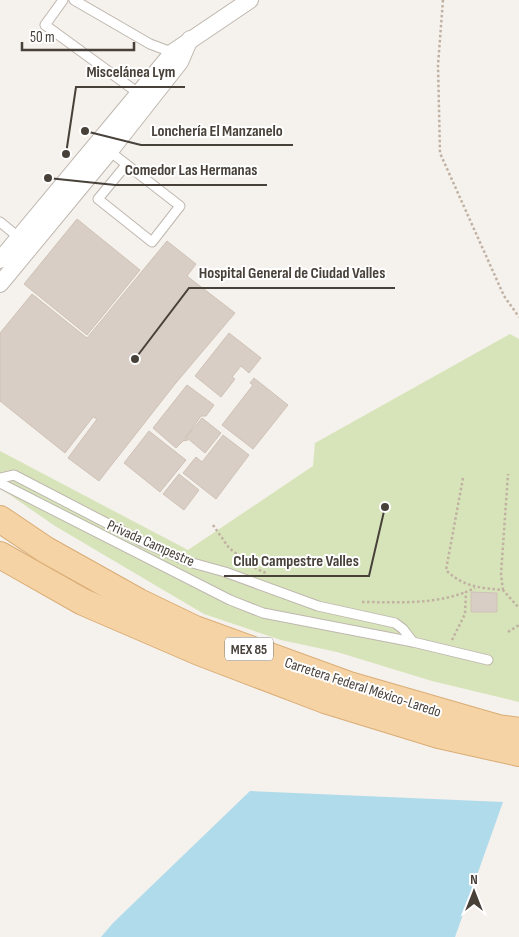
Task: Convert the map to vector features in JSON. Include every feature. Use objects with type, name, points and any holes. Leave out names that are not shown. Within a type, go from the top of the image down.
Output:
[{"type":"main road","name":"Carretera Federal México-Laredo","points":[[0,519],[46,550],[138,602],[195,629],[349,685],[498,728],[519,731]]},
{"type":"main road","name":"Carretera Federal México-Laredo","points":[[0,555],[83,602],[199,652],[344,706],[439,735],[519,753]]},
{"type":"street","points":[[0,284],[24,242],[190,40],[250,0]]},
{"type":"street","points":[[0,260],[24,242]]},
{"type":"lane","points":[[63,0],[45,25],[143,98]]},
{"type":"lane","points":[[74,0],[150,44],[178,55]]},
{"type":"lane","points":[[104,146],[180,206],[152,242],[98,199],[126,165]]},
{"type":"lane","points":[[0,222],[24,242]]},
{"type":"lane","name":"Privada Campestre","points":[[0,478],[14,476],[143,542],[189,562],[225,572],[318,606],[395,623],[403,629],[412,642]]},
{"type":"lane","points":[[0,483],[230,600],[263,613],[412,642],[488,660]]},
{"type":"path","points":[[444,0],[438,65],[440,153],[504,296],[519,318]]},
{"type":"path","points":[[508,474],[501,574],[503,590],[519,608]]},
{"type":"path","points":[[462,478],[446,570],[452,576],[475,588],[503,590]]},
{"type":"path","points":[[213,525],[229,548],[257,569],[266,573]]},
{"type":"path","points":[[360,602],[425,602],[447,599],[475,588]]},
{"type":"path","points":[[447,650],[465,614],[466,592]]},
{"type":"path","points":[[508,632],[519,625]]},
{"type":"green space","points":[[510,334],[519,339],[519,702],[432,681],[337,652],[281,640],[204,614],[55,526],[0,488],[0,451],[188,550],[313,466],[315,443]]},
{"type":"water","points":[[250,791],[503,802],[455,937],[101,937],[113,923]]},
{"type":"building","points":[[77,219],[140,270],[87,335],[24,284]]},
{"type":"building","points":[[167,241],[196,264],[187,276],[235,313],[175,384],[99,481],[68,458],[97,419],[93,417],[65,453],[0,401],[0,333],[32,294],[87,338]]},
{"type":"building","points":[[229,333],[261,358],[249,373],[241,366],[232,377],[235,379],[221,397],[195,376]]},
{"type":"building","points":[[254,378],[288,405],[253,449],[222,425],[253,385],[250,383]]},
{"type":"building","points":[[187,385],[214,405],[206,416],[201,416],[185,438],[188,440],[183,441],[176,448],[153,428]]},
{"type":"building","points":[[202,418],[221,433],[205,453],[186,437]]},
{"type":"building","points":[[149,431],[186,460],[160,492],[124,463]]},
{"type":"building","points":[[223,435],[249,455],[216,499],[183,473],[196,457],[202,462]]},
{"type":"building","points":[[179,474],[199,490],[184,510],[163,494]]},
{"type":"building","points":[[471,592],[497,593],[497,612],[471,612]]},
{"type":"place","name":"Lonchería El Manzanelo","points":[[85,131]]},
{"type":"place","name":"Miscelánea Lym","points":[[66,154]]},
{"type":"place","name":"Comedor Las Hermanas","points":[[48,178]]},
{"type":"place","name":"Hospital General de Ciudad Valles","points":[[135,359]]},
{"type":"place","name":"Club Campestre Valles","points":[[385,507]]}]
